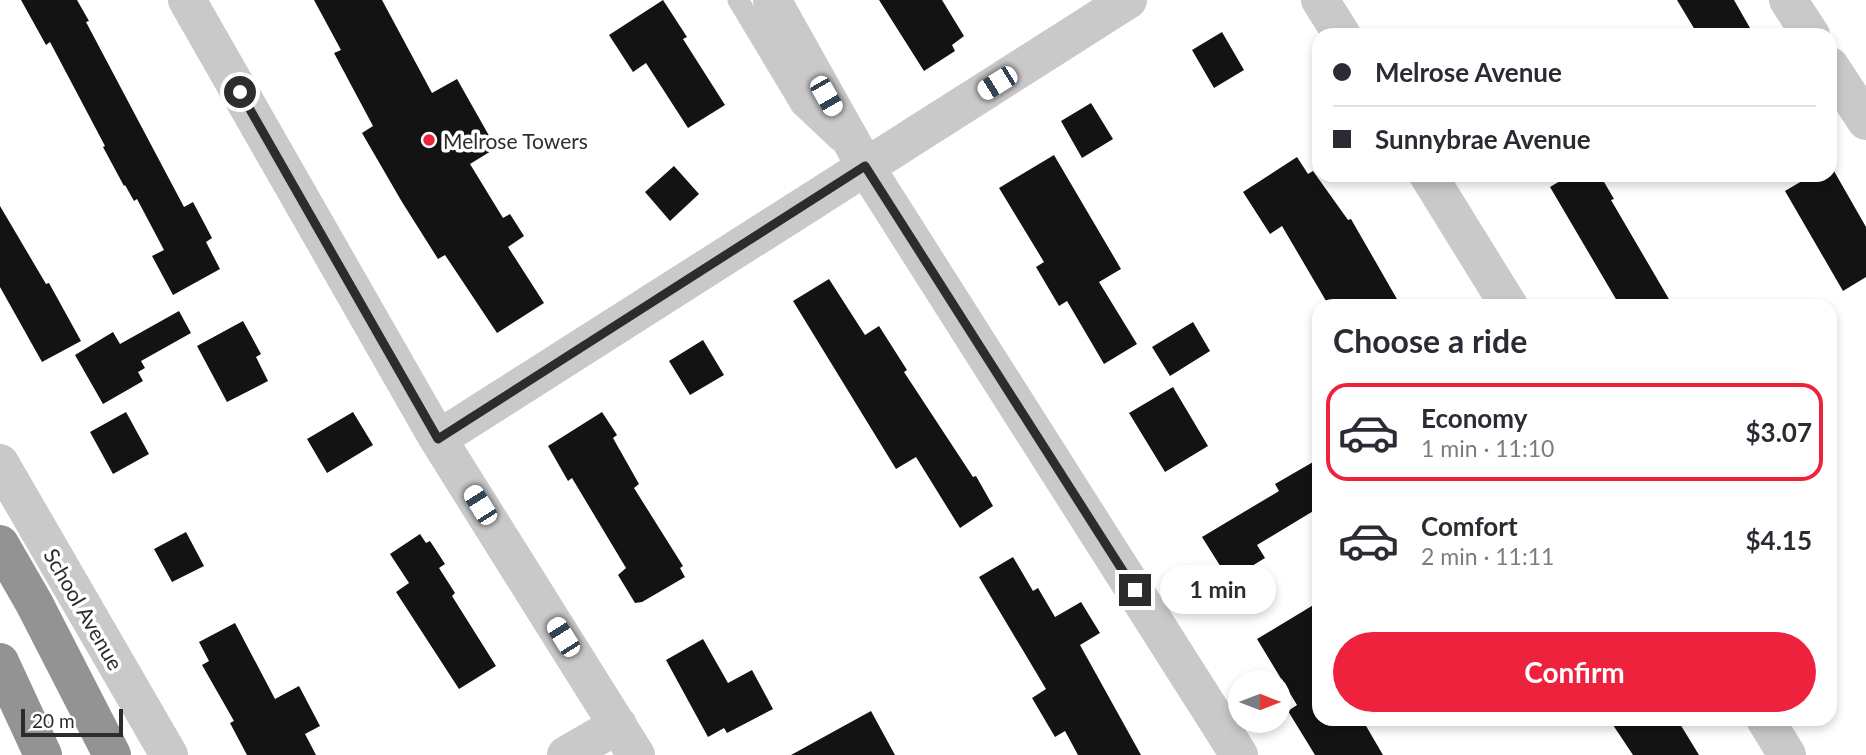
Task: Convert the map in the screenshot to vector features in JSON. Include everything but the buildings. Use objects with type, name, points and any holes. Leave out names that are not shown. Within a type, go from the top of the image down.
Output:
[{"type":"highway","points":[[0,544],[34,603],[113,755]]},
{"type":"highway","points":[[0,662],[43,755]]},
{"type":"street","points":[[187,0],[438,439],[627,740],[566,755]]},
{"type":"street","points":[[772,0],[865,166],[1239,755]]},
{"type":"street","points":[[438,439],[1128,0]]},
{"type":"street","points":[[1320,0],[1338,28]]},
{"type":"street","points":[[1788,0],[1806,28]]},
{"type":"street","points":[[1837,77],[1866,121]]},
{"type":"street","points":[[1432,182],[1505,299]]},
{"type":"street","name":"School Avenue","points":[[0,463],[169,755]]},
{"type":"street","points":[[1769,726],[1787,755]]},
{"type":"lane","points":[[738,0],[801,105],[865,166]]},
{"type":"place","name":"Melrose Towers","points":[[429,140]]},
{"type":"route","points":[[240,92],[438,439],[865,166],[1135,590]]}]
